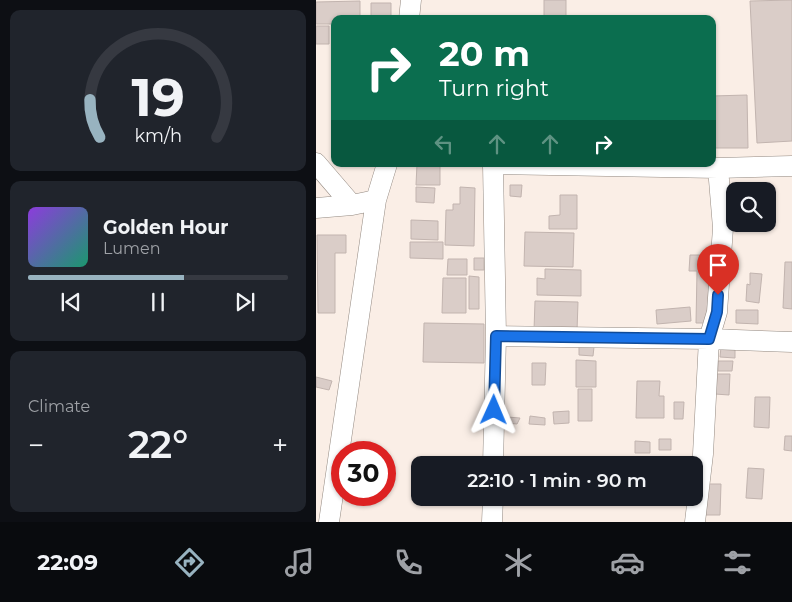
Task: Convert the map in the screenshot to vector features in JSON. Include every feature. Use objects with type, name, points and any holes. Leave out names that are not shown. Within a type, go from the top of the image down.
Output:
[{"type":"street","points":[[409,15],[411,0]]},
{"type":"street","points":[[316,162],[352,205]]},
{"type":"street","points":[[662,167],[792,166]]},
{"type":"street","points":[[330,522],[376,200],[386,167]]},
{"type":"street","points":[[492,167],[496,336],[493,456]]},
{"type":"street","points":[[695,522],[703,454],[709,339],[717,312],[723,228],[718,168]]},
{"type":"street","points":[[316,208],[352,205],[376,200]]},
{"type":"street","points":[[496,336],[792,342]]},
{"type":"street","points":[[492,522],[493,506]]},
{"type":"building","points":[[544,0],[566,0],[566,15],[544,15]]},
{"type":"building","points":[[792,0],[792,141],[757,143],[750,1]]},
{"type":"building","points":[[360,1],[360,15],[331,15],[331,24],[316,24],[316,2]]},
{"type":"building","points":[[371,3],[391,3],[391,15],[371,15]]},
{"type":"building","points":[[316,26],[329,26],[329,44],[316,44]]},
{"type":"building","points":[[747,95],[748,148],[716,148],[716,96]]},
{"type":"building","points":[[417,167],[440,167],[440,185],[416,185]]},
{"type":"building","points":[[510,185],[522,185],[521,197],[510,196]]},
{"type":"building","points":[[416,187],[435,188],[434,203],[416,202]]},
{"type":"building","points":[[460,187],[475,188],[474,246],[445,245],[446,210],[453,210],[453,204],[460,204]]},
{"type":"building","points":[[560,195],[577,195],[577,229],[549,229],[549,216],[560,215]]},
{"type":"building","points":[[411,220],[438,221],[438,240],[411,239]]},
{"type":"building","points":[[525,232],[574,233],[573,267],[524,266]]},
{"type":"building","points":[[317,235],[346,235],[346,253],[335,253],[335,313],[318,313]]},
{"type":"building","points":[[410,242],[443,242],[443,259],[410,258]]},
{"type":"building","points":[[690,255],[709,255],[708,323],[696,323],[697,271],[689,271]]},
{"type":"building","points":[[474,258],[484,258],[484,270],[474,270]]},
{"type":"building","points":[[448,259],[467,259],[467,275],[447,275]]},
{"type":"building","points":[[785,262],[792,262],[792,309],[783,308]]},
{"type":"building","points":[[545,269],[581,270],[581,296],[537,295],[537,278],[545,279]]},
{"type":"building","points":[[750,273],[762,274],[759,303],[746,301],[747,284],[750,285]]},
{"type":"building","points":[[469,276],[479,277],[479,309],[469,309]]},
{"type":"building","points":[[443,278],[466,278],[466,313],[442,313]]},
{"type":"building","points":[[535,301],[578,302],[577,331],[534,330]]},
{"type":"building","points":[[690,307],[691,321],[657,324],[656,310]]},
{"type":"building","points":[[736,310],[758,310],[758,324],[736,323]]},
{"type":"building","points":[[424,323],[484,324],[484,363],[423,362]]},
{"type":"building","points":[[579,346],[594,347],[593,356],[579,355]]},
{"type":"building","points":[[721,347],[735,347],[735,358],[720,357]]},
{"type":"building","points":[[576,360],[596,361],[596,387],[576,387]]},
{"type":"building","points":[[718,361],[733,361],[732,371],[718,371]]},
{"type":"building","points":[[532,363],[546,363],[545,385],[532,385]]},
{"type":"building","points":[[716,374],[730,374],[729,395],[715,394]]},
{"type":"building","points":[[316,377],[332,381],[329,390],[316,387]]},
{"type":"building","points":[[637,381],[660,381],[659,396],[664,396],[664,418],[636,418]]},
{"type":"building","points":[[578,389],[592,389],[592,421],[578,421]]},
{"type":"building","points":[[755,397],[770,397],[769,428],[754,427]]},
{"type":"building","points":[[674,402],[684,402],[683,419],[674,419]]},
{"type":"building","points":[[569,411],[569,423],[554,424],[553,412]]},
{"type":"building","points":[[530,416],[545,418],[545,425],[529,424]]},
{"type":"building","points":[[507,417],[520,418],[517,424],[506,423]]},
{"type":"building","points":[[785,436],[792,436],[792,451],[784,450]]},
{"type":"building","points":[[659,439],[671,439],[671,450],[659,450]]},
{"type":"building","points":[[635,441],[650,442],[650,453],[635,453]]},
{"type":"building","points":[[748,468],[764,469],[762,499],[746,498]]},
{"type":"building","points":[[705,484],[721,484],[720,515],[705,515]]},
{"type":"route","points":[[494,410],[496,336],[709,339],[717,312],[718,295]]}]
